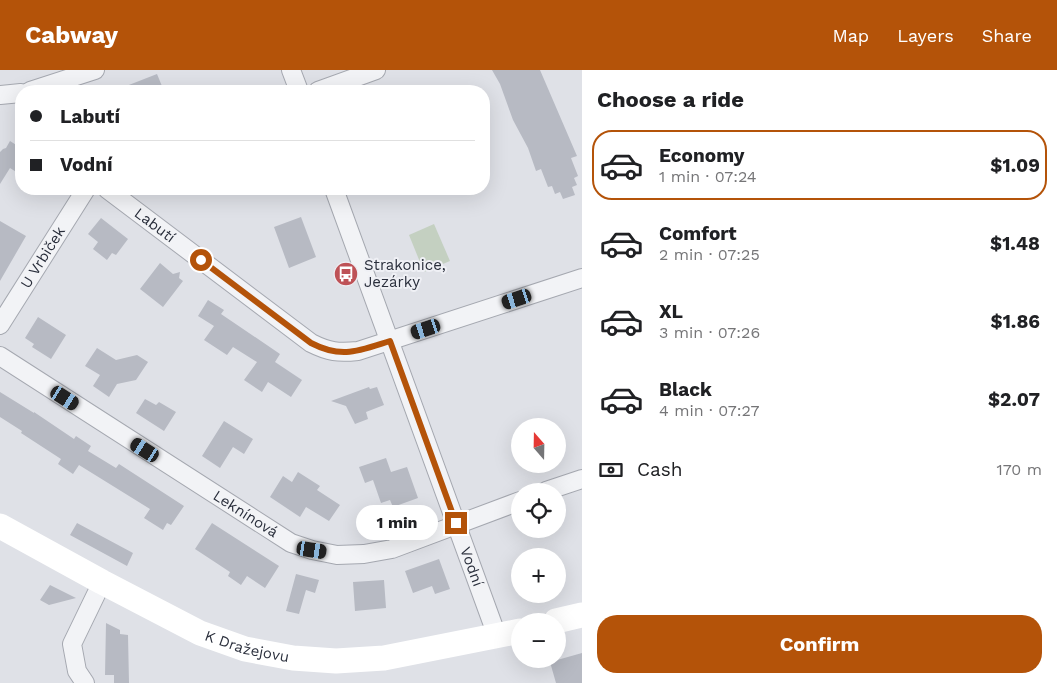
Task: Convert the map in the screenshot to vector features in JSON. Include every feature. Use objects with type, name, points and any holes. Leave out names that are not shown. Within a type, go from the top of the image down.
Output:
[{"type":"street","points":[[64,85],[95,70]]},
{"type":"street","points":[[291,70],[297,85]]},
{"type":"street","points":[[335,85],[376,70]]},
{"type":"street","points":[[0,95],[15,94]]},
{"type":"street","name":"U Vrbiček","points":[[0,325],[82,195]]},
{"type":"street","name":"Labutí","points":[[114,195],[311,343],[325,350],[340,353],[358,351],[582,278]]},
{"type":"street","name":"Vodní","points":[[336,195],[456,523],[508,634]]},
{"type":"street","name":"Leknínová","points":[[0,356],[291,543],[312,550],[337,554],[364,554],[392,548],[511,504]]},
{"type":"street","points":[[566,484],[582,479]]},
{"type":"street","name":"K Dražejovu","points":[[0,526],[200,633],[245,649],[293,658],[336,661],[384,658],[508,634]]},
{"type":"street","points":[[85,683],[77,671],[72,644],[102,582]]},
{"type":"street","points":[[566,619],[582,615]]},
{"type":"green space","points":[[434,224],[450,261],[424,272],[409,235]]},
{"type":"building","points":[[492,70],[540,70],[577,156],[571,158],[578,176],[574,178],[577,185],[572,187],[575,195],[563,199],[560,192],[555,194],[552,186],[548,187],[541,169],[536,171],[528,148],[513,120],[500,84]]},
{"type":"building","points":[[157,74],[162,85],[129,85]]},
{"type":"building","points":[[10,141],[15,144],[15,171],[10,168],[0,184],[0,152],[6,148]]},
{"type":"building","points":[[301,217],[316,257],[289,268],[274,227]]},
{"type":"building","points":[[101,218],[128,239],[116,255],[112,253],[107,260],[93,249],[98,242],[88,234]]},
{"type":"building","points":[[0,221],[26,236],[0,281]]},
{"type":"building","points":[[160,263],[173,274],[180,272],[179,278],[183,281],[163,307],[140,289]]},
{"type":"building","points":[[208,300],[224,310],[221,314],[280,354],[275,362],[302,380],[291,397],[268,382],[262,392],[244,380],[257,362],[233,347],[227,355],[204,340],[214,326],[198,316]]},
{"type":"building","points":[[38,317],[66,335],[51,359],[32,347],[34,344],[25,338]]},
{"type":"building","points":[[97,348],[116,360],[137,355],[148,362],[136,380],[117,384],[109,397],[93,386],[100,375],[85,366]]},
{"type":"building","points":[[369,387],[370,389],[377,387],[384,405],[366,412],[368,419],[355,424],[346,406],[331,401]]},
{"type":"building","points":[[0,392],[74,439],[76,436],[91,446],[88,451],[116,468],[119,464],[184,506],[171,525],[167,523],[163,530],[144,518],[150,509],[79,465],[73,474],[58,464],[61,459],[0,417]]},
{"type":"building","points":[[145,399],[156,405],[159,402],[176,412],[164,431],[136,413]]},
{"type":"building","points":[[224,421],[253,439],[244,454],[233,447],[220,468],[202,456]]},
{"type":"building","points":[[386,458],[391,472],[407,467],[418,498],[393,507],[390,500],[381,503],[373,480],[365,483],[359,467]]},
{"type":"building","points":[[298,472],[320,486],[317,490],[340,505],[329,521],[306,507],[300,517],[270,497],[283,476],[292,482]]},
{"type":"building","points":[[77,523],[133,553],[127,566],[70,535]]},
{"type":"building","points":[[212,523],[279,566],[265,588],[247,576],[241,585],[228,576],[230,572],[195,549]]},
{"type":"building","points":[[439,559],[450,589],[435,594],[432,586],[413,593],[405,571]]},
{"type":"building","points":[[296,574],[319,580],[315,593],[306,590],[299,614],[286,611]]},
{"type":"building","points":[[384,580],[386,608],[355,611],[353,582]]},
{"type":"building","points":[[50,585],[76,598],[49,605],[40,600]]},
{"type":"building","points":[[106,623],[120,630],[120,634],[128,635],[129,683],[114,683],[114,675],[105,675]]},
{"type":"building","points":[[582,653],[582,683],[556,683],[552,668],[566,668],[566,658]]},
{"type":"place","name":"Strakonice, Jezárky","points":[[346,274]]},
{"type":"route","points":[[201,260],[311,343],[325,350],[340,353],[358,351],[390,341],[456,523]]}]
